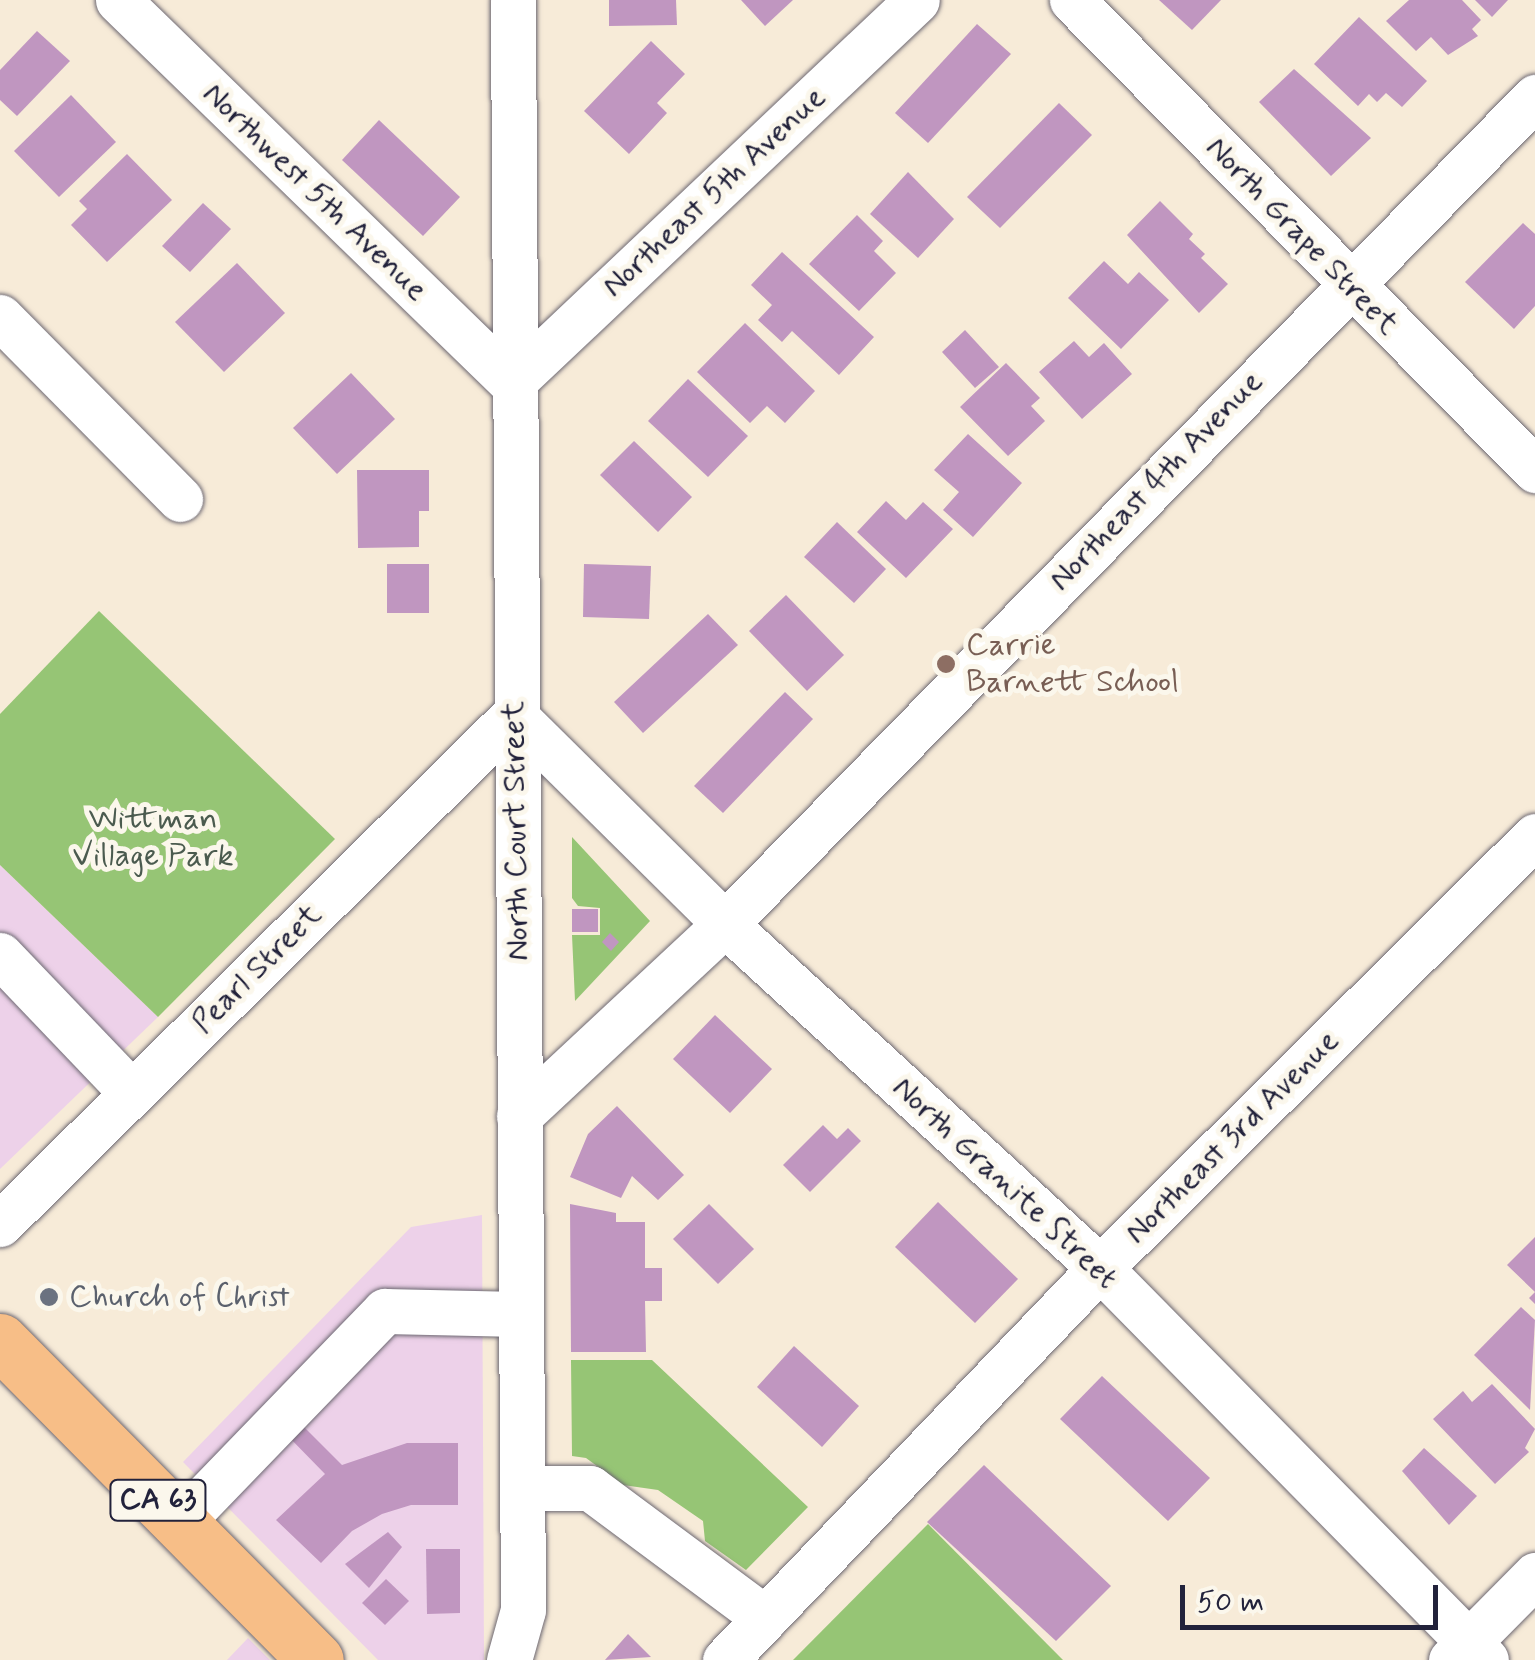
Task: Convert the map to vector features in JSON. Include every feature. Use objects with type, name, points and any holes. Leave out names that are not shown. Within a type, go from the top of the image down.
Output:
[{"type":"main road","name":"CA 63","points":[[0,1341],[316,1660]]},
{"type":"street","name":"Northwest 5th Avenue","points":[[118,0],[512,383]]},
{"type":"street","name":"North Court Street","points":[[508,1660],[523,1610],[512,383],[514,0]]},
{"type":"street","name":"Northeast 5th Avenue","points":[[512,383],[917,0]]},
{"type":"street","name":"North Grape Street","points":[[1072,0],[1535,470]]},
{"type":"street","name":"Northeast 4th Avenue","points":[[520,1116],[725,924],[1535,97]]},
{"type":"street","points":[[4,330],[180,498]]},
{"type":"street","name":"North Granite Street","points":[[514,715],[725,924],[1100,1268],[1469,1654]]},
{"type":"street","name":"Pearl Street","points":[[0,1224],[514,715]]},
{"type":"street","name":"Northeast 3rd Avenue","points":[[726,1660],[1100,1268],[1535,836]]},
{"type":"street","points":[[0,956],[132,1092]]},
{"type":"street","points":[[180,1523],[385,1311],[520,1314]]},
{"type":"street","points":[[522,1488],[590,1488],[765,1618]]},
{"type":"street","points":[[1469,1654],[1535,1575]]},
{"type":"street","points":[[523,1610],[536,1660]]},
{"type":"shaded area","points":[[0,865],[158,1017],[0,1169]]},
{"type":"shaded area","points":[[482,1215],[484,1660],[378,1660],[183,1462],[411,1227]]},
{"type":"shaded area","points":[[248,1638],[270,1660],[227,1660]]},
{"type":"green space","name":"Wittman Village Park","points":[[99,611],[335,839],[158,1017],[0,865],[0,714]]},
{"type":"green space","points":[[572,837],[650,921],[575,1001],[572,935],[600,935],[600,908],[578,906],[572,898]]},
{"type":"green space","points":[[571,1360],[652,1360],[808,1507],[746,1570],[705,1541],[703,1521],[658,1490],[623,1485],[586,1458],[572,1456]]},
{"type":"green space","points":[[928,1524],[1063,1660],[793,1660]]},
{"type":"building","points":[[609,0],[676,0],[677,25],[609,26]]},
{"type":"building","points":[[741,0],[793,0],[765,26]]},
{"type":"building","points":[[1159,0],[1221,0],[1192,30]]},
{"type":"building","points":[[1409,0],[1462,0],[1481,20],[1472,29],[1478,36],[1448,55],[1431,37],[1416,51],[1386,21]]},
{"type":"building","points":[[1475,0],[1508,0],[1492,17]]},
{"type":"building","points":[[1359,17],[1427,81],[1402,107],[1386,93],[1377,102],[1369,94],[1358,106],[1314,64]]},
{"type":"building","points":[[977,24],[1011,54],[928,143],[895,113]]},
{"type":"building","points":[[37,31],[70,61],[17,116],[0,100],[0,70]]},
{"type":"building","points":[[651,41],[685,74],[657,103],[667,113],[629,154],[584,111]]},
{"type":"building","points":[[1294,69],[1371,138],[1331,176],[1259,102]]},
{"type":"building","points":[[71,95],[116,142],[59,197],[14,151]]},
{"type":"building","points":[[1059,103],[1092,135],[1000,228],[967,197]]},
{"type":"building","points":[[379,120],[460,197],[423,236],[342,160]]},
{"type":"building","points":[[127,154],[172,200],[107,262],[71,225],[87,209],[79,201]]},
{"type":"building","points":[[908,172],[954,219],[918,258],[870,214]]},
{"type":"building","points":[[1160,201],[1193,234],[1189,239],[1205,254],[1201,258],[1228,284],[1199,313],[1127,235]]},
{"type":"building","points":[[203,203],[231,229],[190,272],[162,246]]},
{"type":"building","points":[[857,215],[883,241],[874,251],[896,273],[859,311],[809,264]]},
{"type":"building","points":[[1523,223],[1535,234],[1535,306],[1514,329],[1465,282]]},
{"type":"building","points":[[782,252],[874,337],[839,375],[792,331],[782,342],[758,320],[772,305],[751,285]]},
{"type":"building","points":[[1104,261],[1128,284],[1139,272],[1169,300],[1121,349],[1068,298]]},
{"type":"building","points":[[237,263],[285,313],[224,372],[175,322]]},
{"type":"building","points":[[745,323],[815,391],[785,423],[767,406],[750,423],[697,372]]},
{"type":"building","points":[[965,330],[999,367],[975,388],[942,352]]},
{"type":"building","points":[[1074,341],[1089,357],[1104,343],[1132,374],[1082,419],[1039,372]]},
{"type":"building","points":[[1006,363],[1040,398],[1031,406],[1045,421],[1008,456],[960,407]]},
{"type":"building","points":[[351,373],[395,419],[337,474],[293,428]]},
{"type":"building","points":[[688,379],[748,436],[708,477],[648,421]]},
{"type":"building","points":[[968,434],[1022,483],[973,537],[943,510],[959,492],[934,470]]},
{"type":"building","points":[[634,441],[692,497],[658,532],[600,475]]},
{"type":"building","points":[[357,470],[429,470],[429,511],[419,511],[419,547],[358,548]]},
{"type":"building","points":[[886,501],[906,520],[923,502],[953,529],[906,578],[857,532]]},
{"type":"building","points":[[837,522],[886,569],[854,603],[804,557]]},
{"type":"building","points":[[387,564],[429,564],[429,613],[387,613]]},
{"type":"building","points":[[584,564],[651,566],[649,619],[583,617]]},
{"type":"building","points":[[786,595],[844,655],[807,691],[749,631]]},
{"type":"building","points":[[708,614],[738,645],[643,733],[614,702]]},
{"type":"building","points":[[785,692],[813,719],[723,813],[694,786]]},
{"type":"building","points":[[572,909],[598,909],[598,932],[572,932]]},
{"type":"building","points":[[610,933],[619,942],[611,951],[602,942]]},
{"type":"building","points":[[715,1015],[772,1069],[730,1113],[673,1059]]},
{"type":"building","points":[[617,1106],[684,1175],[658,1200],[632,1176],[621,1198],[570,1177],[588,1134]]},
{"type":"building","points":[[823,1125],[837,1139],[848,1128],[861,1141],[810,1192],[783,1165]]},
{"type":"building","points":[[938,1202],[1018,1279],[975,1323],[895,1247]]},
{"type":"building","points":[[570,1204],[616,1213],[616,1222],[645,1222],[645,1268],[662,1268],[662,1301],[645,1301],[646,1352],[571,1352]]},
{"type":"building","points":[[709,1204],[754,1249],[718,1284],[673,1239]]},
{"type":"building","points":[[1535,1237],[1535,1292],[1507,1265]]},
{"type":"building","points":[[1521,1307],[1535,1320],[1530,1410],[1474,1355]]},
{"type":"building","points":[[794,1346],[859,1406],[822,1447],[757,1387]]},
{"type":"building","points":[[1102,1376],[1210,1478],[1168,1521],[1060,1419]]},
{"type":"building","points":[[1492,1384],[1535,1429],[1525,1448],[1529,1452],[1495,1484],[1433,1419],[1463,1391],[1472,1402]]},
{"type":"building","points":[[296,1419],[342,1465],[407,1443],[458,1443],[458,1505],[411,1505],[382,1514],[352,1531],[321,1563],[276,1520],[325,1474],[283,1431]]},
{"type":"building","points":[[1424,1448],[1477,1496],[1449,1525],[1402,1471]]},
{"type":"building","points":[[984,1465],[1111,1586],[1056,1641],[927,1522]]},
{"type":"building","points":[[388,1532],[402,1547],[369,1588],[345,1564]]},
{"type":"building","points":[[426,1549],[460,1549],[460,1613],[427,1614]]},
{"type":"building","points":[[386,1579],[409,1601],[385,1625],[362,1603]]},
{"type":"building","points":[[628,1634],[651,1657],[605,1660]]},
{"type":"place","name":"Carrie Barnett School","points":[[946,664]]},
{"type":"place","name":"Church of Christ","points":[[49,1297]]}]
